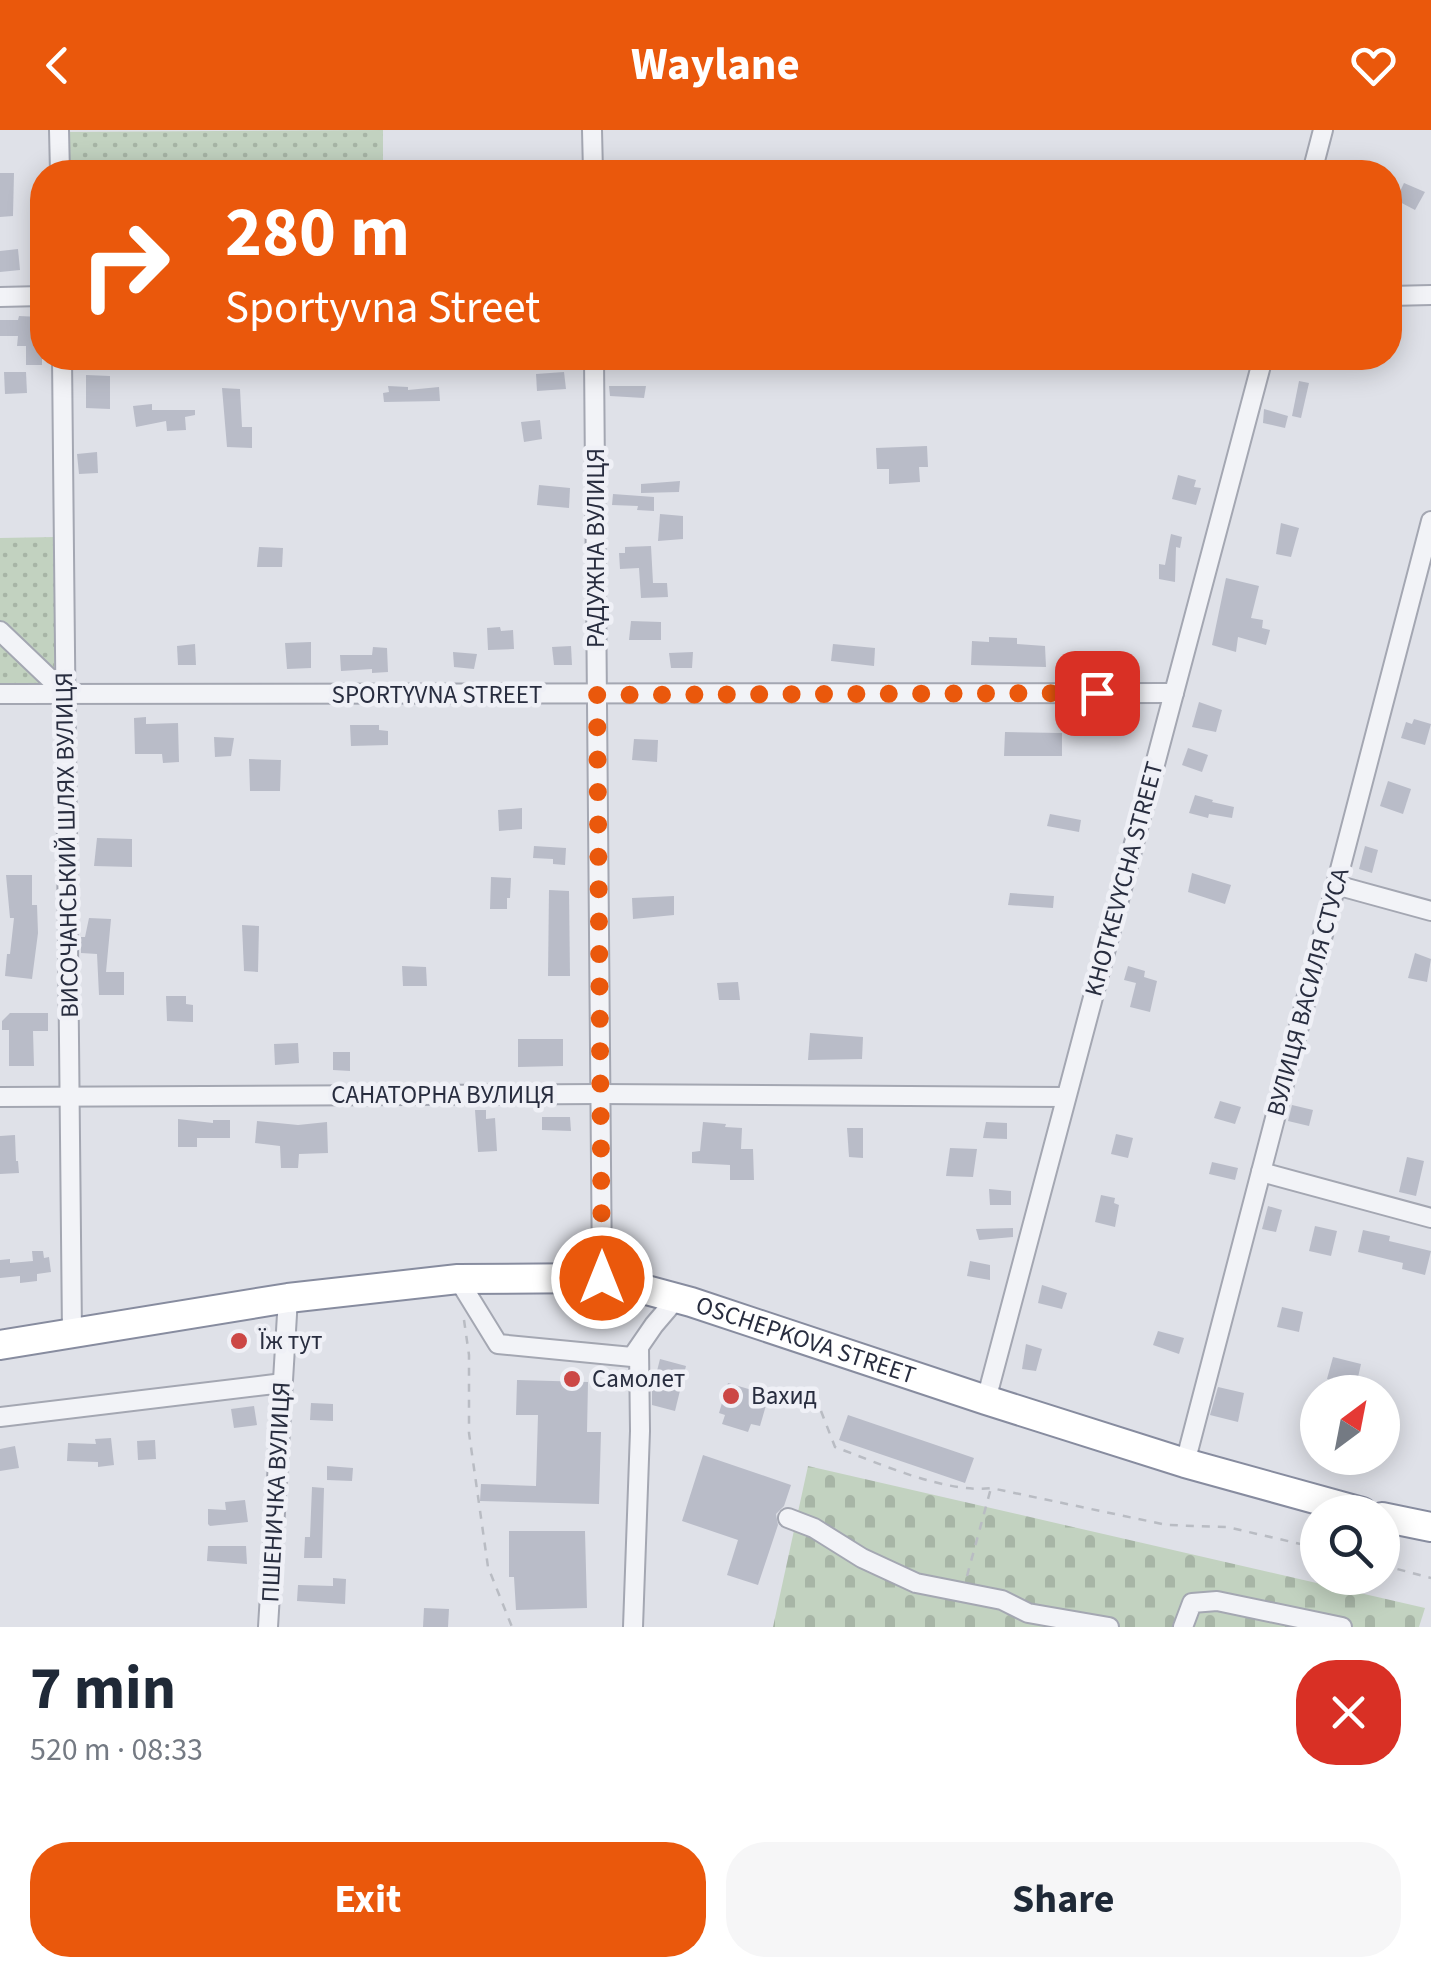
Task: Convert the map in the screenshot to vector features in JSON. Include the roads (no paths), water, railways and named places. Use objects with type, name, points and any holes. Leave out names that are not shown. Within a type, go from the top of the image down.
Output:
[{"type":"highway","name":"OSCHEPKOVA STREET","points":[[0,1345],[288,1298],[458,1278],[602,1278],[677,1298],[1186,1463],[1301,1495]]},
{"type":"highway","points":[[1400,1521],[1431,1527]]},
{"type":"street","points":[[59,130],[60,160]]},
{"type":"street","points":[[592,130],[592,160]]},
{"type":"street","points":[[1315,160],[1323,130]]},
{"type":"street","points":[[0,296],[30,296]]},
{"type":"street","points":[[1402,296],[1431,296]]},
{"type":"street","name":"ВИСОЧАНСЬКИЙ ШЛЯХ ВУЛИЦЯ","points":[[62,370],[72,1333]]},
{"type":"street","name":"РАДУЖНА ВУЛИЦЯ","points":[[594,370],[602,1278]]},
{"type":"street","name":"KHOTKEVYCHA STREET","points":[[986,1400],[1260,370]]},
{"type":"street","name":"ВУЛИЦЯ ВАСИЛЯ СТУСА","points":[[1186,1463],[1431,522]]},
{"type":"street","points":[[1412,594],[1431,599]]},
{"type":"street","points":[[0,631],[66,694]]},
{"type":"street","name":"SPORTYVNA STREET","points":[[0,694],[1174,693]]},
{"type":"street","points":[[1336,885],[1431,911]]},
{"type":"street","name":"САНАТОРНА ВУЛИЦЯ","points":[[0,1097],[1066,1097]]},
{"type":"street","points":[[1261,1172],[1431,1218]]},
{"type":"street","points":[[458,1278],[498,1344],[632,1357],[677,1298]]},
{"type":"street","name":"ПШЕНИЧКА ВУЛИЦЯ","points":[[268,1627],[288,1298]]},
{"type":"street","points":[[633,1627],[639,1350]]},
{"type":"street","points":[[0,1417],[283,1383]]},
{"type":"street","points":[[788,1518],[916,1583],[1002,1600],[1028,1613],[1109,1627]]},
{"type":"street","points":[[1183,1627],[1192,1602],[1217,1601],[1342,1627]]},
{"type":"place","name":"Їж тут","points":[[239,1341]]},
{"type":"place","name":"Самолет","points":[[572,1379]]},
{"type":"place","name":"Вахид","points":[[731,1396]]}]
